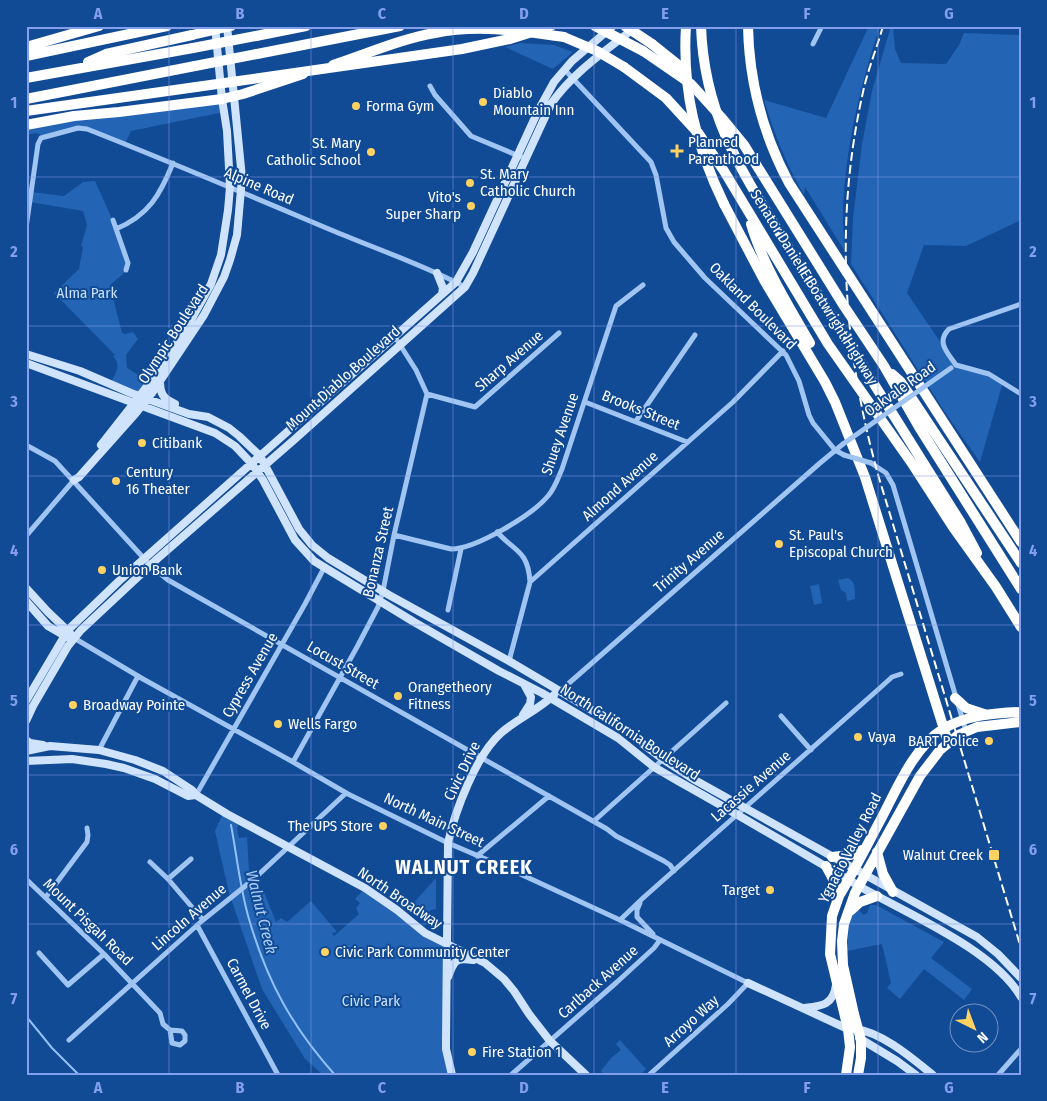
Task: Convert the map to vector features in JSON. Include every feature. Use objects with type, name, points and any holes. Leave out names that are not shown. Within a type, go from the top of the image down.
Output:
[{"type":"highway","points":[[26,47],[99,26]]},
{"type":"highway","points":[[26,56],[167,26]]},
{"type":"highway","points":[[74,68],[106,54],[231,26]]},
{"type":"highway","points":[[26,78],[306,26]]},
{"type":"highway","points":[[26,99],[400,26]]},
{"type":"highway","name":"Senator Daniel E Boatwright Highway","points":[[526,26],[564,37],[597,51],[624,67],[656,90],[691,125],[720,165],[835,355],[904,452],[953,528],[996,587],[1021,627]]},
{"type":"highway","points":[[26,111],[468,48],[510,39],[551,26]]},
{"type":"highway","name":"Senator Daniel E Boatwright Highway","points":[[595,26],[643,51],[690,84],[744,145],[844,306],[884,366],[919,427],[1021,589]]},
{"type":"highway","points":[[625,26],[677,64],[690,84]]},
{"type":"highway","points":[[686,26],[685,66],[699,146],[724,204],[776,300],[825,382],[865,477]]},
{"type":"highway","points":[[701,26],[706,77],[712,101],[724,135],[746,178],[961,523],[996,587]]},
{"type":"highway","points":[[748,26],[750,63],[755,92],[768,139],[783,172],[808,214],[1021,542]]},
{"type":"highway","points":[[26,125],[74,116],[222,99],[436,33],[465,29],[497,29],[564,37]]},
{"type":"highway","points":[[748,210],[759,247],[793,314],[830,378],[849,419],[865,477],[948,742]]},
{"type":"highway","points":[[884,366],[901,382],[1021,563]]},
{"type":"highway","points":[[955,698],[966,708],[985,715]]},
{"type":"highway","name":"Ygnacio Valley Road","points":[[846,1075],[853,1029],[843,965],[842,941],[847,913],[859,886],[931,759],[964,726],[985,715],[1021,712]]},
{"type":"highway","name":"Ygnacio Valley Road","points":[[858,1075],[861,1058],[861,1040],[853,1029],[836,985],[830,954],[832,916],[837,904],[909,767],[923,747],[944,729],[1021,722]]},
{"type":"highway","points":[[837,904],[835,883],[829,862],[850,856],[866,848]]},
{"type":"highway","points":[[877,852],[883,874],[893,892]]},
{"type":"highway","points":[[847,913],[860,902],[877,896]]},
{"type":"main road","name":"Olympic Boulevard","points":[[74,480],[76,474],[134,404],[186,329],[211,284],[221,255],[228,218],[230,186],[227,131],[215,26]]},
{"type":"main road","name":"Olympic Boulevard","points":[[74,480],[79,477],[148,399],[204,315],[224,277],[237,235],[242,192],[240,147],[233,96],[227,26]]},
{"type":"main road","name":"Mount Diablo Boulevard","points":[[26,721],[74,638],[131,585],[147,562],[260,456],[456,282],[473,252],[539,108],[554,82],[564,69],[586,48],[613,26]]},
{"type":"main road","name":"Mount Diablo Boulevard","points":[[26,702],[66,633],[105,594],[258,472],[465,286],[473,273],[551,104],[562,88],[573,78],[638,27]]},
{"type":"main road","points":[[437,273],[443,288],[442,294]]},
{"type":"main road","points":[[26,354],[80,371],[139,396],[189,414],[199,414]]},
{"type":"main road","name":"North California Boulevard","points":[[26,363],[215,433],[235,446],[252,464],[295,540],[310,557],[324,568],[618,738],[654,767],[736,815],[829,862],[854,870],[977,937],[998,954],[1021,978]]},
{"type":"main road","points":[[160,380],[161,394],[167,400],[199,414]]},
{"type":"main road","name":"North California Boulevard","points":[[199,414],[229,428],[260,456],[299,529],[312,545],[328,558],[622,728],[693,779],[745,807],[829,862],[849,880],[978,954],[1008,980],[1020,995]]},
{"type":"main road","points":[[26,588],[66,633]]},
{"type":"main road","points":[[26,600],[48,626],[74,638]]},
{"type":"main road","points":[[519,720],[530,704],[532,697],[522,682]]},
{"type":"main road","name":"Civic Drive","points":[[452,1075],[446,1049],[448,843],[456,815],[481,758],[491,742],[560,691]]},
{"type":"main road","points":[[26,740],[34,744],[50,746]]},
{"type":"main road","name":"North Broadway","points":[[26,751],[50,746],[99,750],[163,771],[192,790],[196,795],[365,888],[397,910],[425,933],[483,961],[504,979],[528,1014],[550,1041],[586,1075]]},
{"type":"main road","name":"North Broadway","points":[[26,761],[72,759],[106,764],[155,779],[188,796],[196,795]]},
{"type":"main road","points":[[446,984],[452,965],[458,960],[483,961]]},
{"type":"main road","name":"North Main Street","points":[[748,983],[902,1050],[928,1073]]},
{"type":"main road","points":[[802,1008],[820,1006],[829,1002],[835,994],[836,985]]},
{"type":"main road","points":[[861,1040],[898,1061],[916,1075]]},
{"type":"street","points":[[813,44],[822,26]]},
{"type":"street","name":"Oakland Boulevard","points":[[564,69],[654,164],[666,228],[674,242],[705,278],[783,350],[794,367],[813,423],[835,450],[844,455],[871,463],[886,473],[894,485],[964,726]]},
{"type":"street","points":[[430,86],[435,95],[471,136],[526,159]]},
{"type":"street","name":"Alpine Road","points":[[26,228],[40,138],[78,128],[88,129],[230,186],[465,286]]},
{"type":"street","points":[[116,229],[135,220],[145,212],[157,198],[173,163]]},
{"type":"street","points":[[113,220],[128,262],[126,270]]},
{"type":"street","name":"Shuey Avenue","points":[[461,549],[497,532],[537,507],[553,489],[585,402],[616,306],[643,285]]},
{"type":"street","name":"Oakvale Road","points":[[835,450],[953,367],[942,343],[943,338],[950,329],[1021,304]]},
{"type":"street","name":"Sharp Avenue","points":[[427,394],[475,407],[560,333]]},
{"type":"street","points":[[636,421],[695,335]]},
{"type":"street","points":[[395,336],[416,370],[427,394]]},
{"type":"street","name":"Almond Avenue","points":[[530,582],[733,402],[783,350]]},
{"type":"street","points":[[953,367],[989,374],[1021,394]]},
{"type":"street","name":"Bonanza Street","points":[[293,762],[381,601],[394,535],[427,394]]},
{"type":"street","name":"Brooks Street","points":[[585,402],[687,442]]},
{"type":"street","name":"Locust Street","points":[[26,445],[55,461],[147,562],[168,580],[668,864],[674,871]]},
{"type":"street","name":"Trinity Avenue","points":[[560,691],[835,450]]},
{"type":"street","name":"Olympic Boulevard","points":[[26,536],[74,480]]},
{"type":"street","points":[[497,532],[516,547],[522,555],[526,562],[530,582],[509,661]]},
{"type":"street","points":[[394,535],[451,549],[461,549],[448,610]]},
{"type":"street","name":"Cypress Avenue","points":[[196,795],[324,568]]},
{"type":"street","name":"North Main Street","points":[[74,638],[346,793],[448,843],[620,920],[748,983]]},
{"type":"street","name":"Lacassie Avenue","points":[[620,920],[892,677],[902,674]]},
{"type":"street","points":[[99,750],[138,676]]},
{"type":"street","points":[[594,822],[726,703]]},
{"type":"street","points":[[782,716],[811,750]]},
{"type":"street","name":"Lincoln Avenue","points":[[69,1040],[197,925],[254,879],[346,793]]},
{"type":"street","points":[[477,856],[549,796]]},
{"type":"street","points":[[46,897],[87,842],[87,828]]},
{"type":"street","points":[[168,878],[190,859]]},
{"type":"street","points":[[150,862],[168,878],[203,920]]},
{"type":"street","name":"Mount Pisgah Road","points":[[26,879],[132,983],[160,1013],[164,1024],[170,1030]]},
{"type":"street","points":[[643,898],[637,910],[637,917],[660,940]]},
{"type":"street","name":"Carmel Drive","points":[[197,925],[278,1075]]},
{"type":"street","name":"Carlback Avenue","points":[[511,1075],[645,956],[660,940]]},
{"type":"street","points":[[39,953],[68,984],[104,954]]},
{"type":"street","name":"Arroyo Way","points":[[649,1075],[728,1004],[748,983]]},
{"type":"street","points":[[998,1075],[1021,1049]]},
{"type":"green space","points":[[872,26],[880,26],[860,94],[850,141],[844,189],[844,250],[805,187],[804,195],[781,148],[764,100],[826,118],[867,30]]},
{"type":"green space","points":[[891,26],[893,26],[895,49],[901,63],[946,64],[959,45],[964,33],[1021,35],[1021,220],[966,246],[924,245],[907,293],[956,365],[980,371],[1003,382],[980,462],[946,414],[851,264],[853,218],[862,144],[872,91]]},
{"type":"green space","points":[[520,43],[554,45],[573,52],[553,69],[505,47]]},
{"type":"green space","points":[[222,99],[224,112],[131,131],[125,144],[87,129],[44,136],[36,133],[26,135],[26,125]]},
{"type":"green space","name":"Alma Park","points":[[95,181],[125,253],[126,270],[110,286],[122,333],[133,332],[138,339],[126,355],[127,368],[150,382],[139,396],[110,384],[117,370],[117,363],[113,356],[115,355],[54,293],[79,269],[83,247],[81,246],[87,225],[83,211],[30,202],[32,192],[64,196],[83,182]]},
{"type":"green space","points":[[848,578],[855,587],[855,599],[847,601],[846,593],[841,590],[838,580]]},
{"type":"green space","points":[[819,584],[822,603],[814,605],[810,586]]},
{"type":"green space","name":"Civic Park","points":[[224,811],[240,821],[237,828],[239,838],[247,837],[249,870],[252,873],[255,885],[264,892],[276,922],[281,918],[287,922],[311,901],[337,932],[332,933],[334,936],[359,914],[356,908],[360,903],[355,899],[365,888],[446,944],[445,1009],[452,1075],[323,1075],[305,1059],[262,989],[229,893],[215,831]]},
{"type":"green space","points":[[436,878],[436,909],[431,910],[423,920],[409,908]]},
{"type":"green space","points":[[870,905],[876,905],[944,942],[931,958],[972,989],[964,1000],[924,969],[900,999],[887,988],[891,983],[882,944],[847,951],[849,925],[852,915],[856,908],[864,915],[867,913]]},
{"type":"green space","points":[[620,1040],[646,1069],[640,1075],[604,1075],[601,1071],[611,1058],[621,1050],[616,1044]]},
{"type":"waterway","name":"Walnut Creek","points":[[231,825],[246,908],[264,963],[294,1021],[335,1075]]},
{"type":"waterway","points":[[26,1016],[52,1048],[79,1075]]},
{"type":"railway","points":[[883,26],[863,92],[854,140],[848,189],[846,237],[847,286],[850,334],[857,382],[879,478],[1021,948]]},
{"type":"place","name":"Diablo Mountain Inn","points":[[483,102]]},
{"type":"place","name":"Forma Gym","points":[[356,106]]},
{"type":"place","name":"Planned Parenthood","points":[[677,151]]},
{"type":"place","name":"St. Mary Catholic School","points":[[371,152]]},
{"type":"place","name":"St. Mary Catholic Church","points":[[470,183]]},
{"type":"place","name":"Vito's Super Sharp","points":[[471,206]]},
{"type":"place","name":"Citibank","points":[[142,443]]},
{"type":"place","name":"Century 16 Theater","points":[[116,481]]},
{"type":"place","name":"St. Paul's Episcopal Church","points":[[779,544]]},
{"type":"place","name":"Union Bank","points":[[102,570]]},
{"type":"place","name":"Orangetheory Fitness","points":[[398,696]]},
{"type":"place","name":"Broadway Pointe","points":[[73,705]]},
{"type":"place","name":"Wells Fargo","points":[[278,724]]},
{"type":"place","name":"Vaya","points":[[858,737]]},
{"type":"place","name":"BART Police","points":[[989,741]]},
{"type":"place","name":"The UPS Store","points":[[383,826]]},
{"type":"place","name":"Walnut Creek","points":[[994,855]]},
{"type":"place","name":"Target","points":[[770,890]]},
{"type":"place","name":"Civic Park Community Center","points":[[325,952]]},
{"type":"place","name":"Fire Station 1","points":[[472,1052]]},
{"type":"district","name":"WALNUT CREEK","points":[[464,867]]}]
